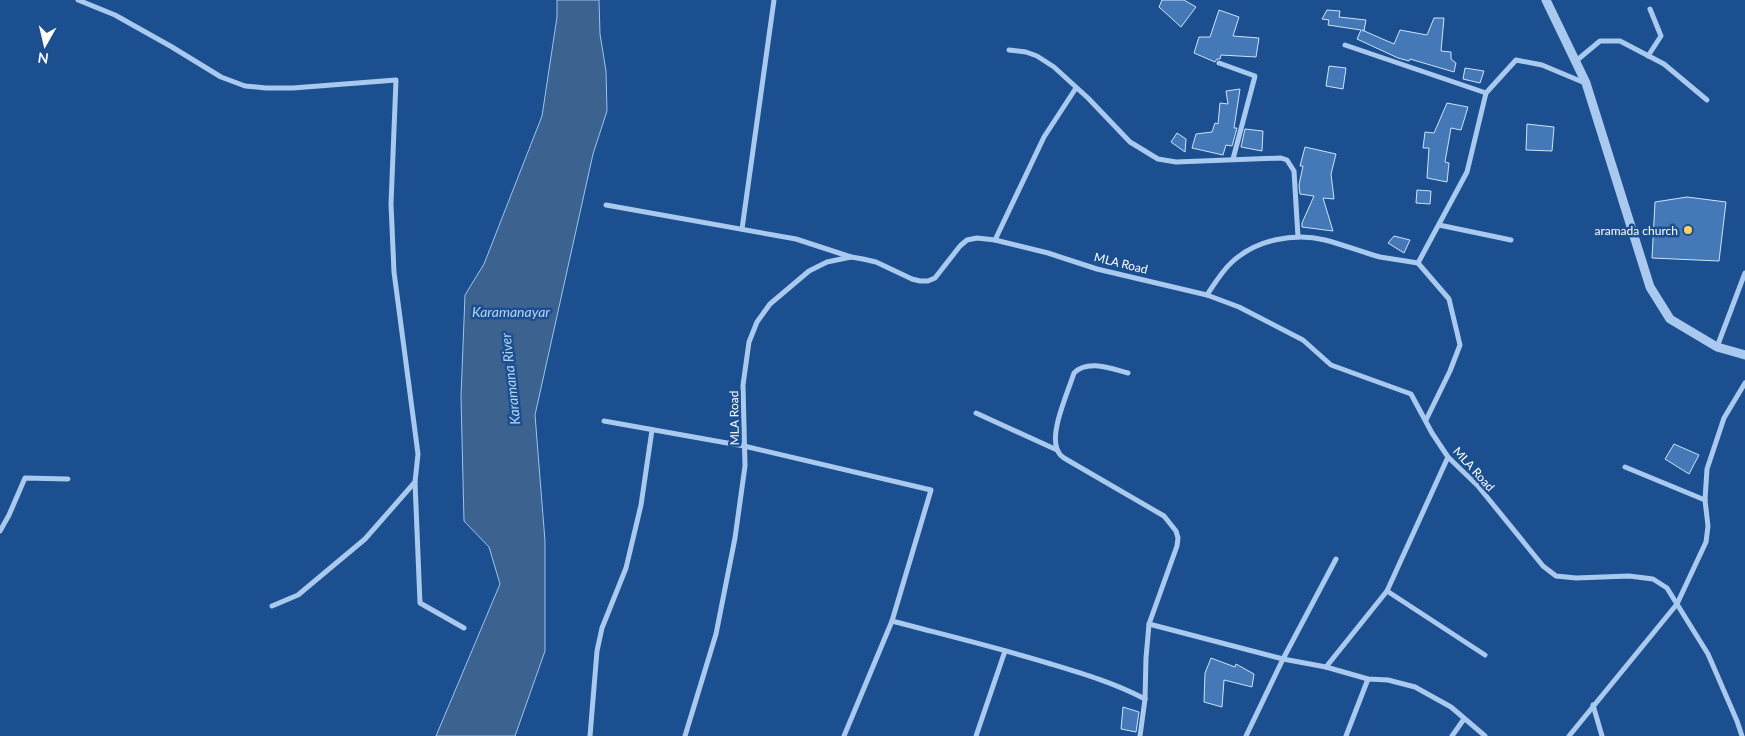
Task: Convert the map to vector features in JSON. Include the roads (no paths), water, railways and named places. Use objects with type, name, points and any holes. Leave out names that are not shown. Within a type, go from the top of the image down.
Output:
[{"type":"street","points":[[78,0],[115,15],[221,77],[245,86],[293,88],[396,80],[391,204],[394,272],[418,454],[416,482],[420,603],[464,628]]},
{"type":"street","points":[[742,229],[774,0]]},
{"type":"street","points":[[1546,0],[1586,83],[1650,287],[1670,318],[1717,347],[1745,355]]},
{"type":"street","points":[[1648,56],[1662,36],[1650,9]]},
{"type":"street","points":[[1576,61],[1600,41],[1620,41],[1664,64],[1707,100]]},
{"type":"street","points":[[1345,44],[1486,93]]},
{"type":"street","points":[[1009,50],[1026,52],[1037,56],[1069,79],[1130,142],[1158,159],[1176,162],[1281,158],[1287,160],[1294,171],[1298,237]]},
{"type":"street","points":[[1418,263],[1467,172],[1486,93],[1516,60],[1542,66],[1586,83]]},
{"type":"street","points":[[1219,63],[1255,76],[1234,159]]},
{"type":"street","points":[[995,240],[1044,137],[1076,88]]},
{"type":"street","points":[[606,205],[796,239],[851,257]]},
{"type":"street","points":[[1439,225],[1511,240]]},
{"type":"street","points":[[1207,295],[1231,262],[1244,252],[1262,244],[1288,238],[1298,237],[1323,240],[1380,257],[1418,263],[1449,300],[1460,345],[1450,371],[1426,420]]},
{"type":"street","name":"MLA Road","points":[[685,736],[716,634],[735,538],[745,466],[743,385],[749,342],[757,322],[770,304],[809,271],[827,262],[851,257],[876,262],[920,282],[928,281],[935,278],[960,246],[967,240],[977,238],[995,240],[1048,253],[1097,268],[1207,295],[1239,307],[1303,340],[1331,365],[1361,378],[1411,394],[1432,433],[1448,457],[1478,486],[1543,566],[1556,576],[1576,578],[1629,576],[1653,579],[1667,588],[1708,654],[1738,721],[1742,736]]},
{"type":"street","points":[[1717,347],[1745,273]]},
{"type":"street","points":[[1057,450],[1055,440],[1058,423],[1074,373],[1084,366],[1095,366],[1128,373]]},
{"type":"street","points":[[1569,736],[1678,604],[1706,542],[1708,526],[1705,500],[1707,469],[1724,418],[1745,383]]},
{"type":"street","points":[[976,413],[1057,450],[1064,458],[1164,516],[1176,531],[1178,538],[1177,546],[1149,624],[1145,700],[1140,736]]},
{"type":"street","points":[[604,421],[744,446],[931,490],[892,621],[844,736]]},
{"type":"street","points":[[590,736],[597,651],[602,628],[626,568],[641,505],[652,430]]},
{"type":"street","points":[[1326,667],[1387,590],[1448,457]]},
{"type":"street","points":[[1625,467],[1705,500]]},
{"type":"street","points":[[0,531],[25,478],[68,479]]},
{"type":"street","points":[[272,606],[298,595],[365,539],[416,482]]},
{"type":"street","points":[[1246,736],[1282,660],[1336,559]]},
{"type":"street","points":[[1387,590],[1485,655]]},
{"type":"street","points":[[892,621],[1005,651],[1120,686],[1145,700]]},
{"type":"street","points":[[1149,624],[1282,660],[1326,667],[1368,679],[1388,680],[1416,687],[1450,707],[1485,736]]},
{"type":"street","points":[[976,736],[1005,651]]},
{"type":"street","points":[[1346,736],[1368,679]]},
{"type":"street","points":[[1593,705],[1602,736]]},
{"type":"street","points":[[1452,736],[1464,718]]},
{"type":"water","name":"Karamanayar","points":[[557,0],[599,0],[600,34],[606,71],[607,111],[593,154],[535,415],[545,541],[545,651],[515,736],[436,736],[500,584],[489,547],[464,521],[461,397],[465,295],[484,264],[542,116],[557,17]]},
{"type":"place","name":"aramada church","points":[[1688,230]]},
{"type":"water label","name":"Karamana River","points":[[510,379]]}]
